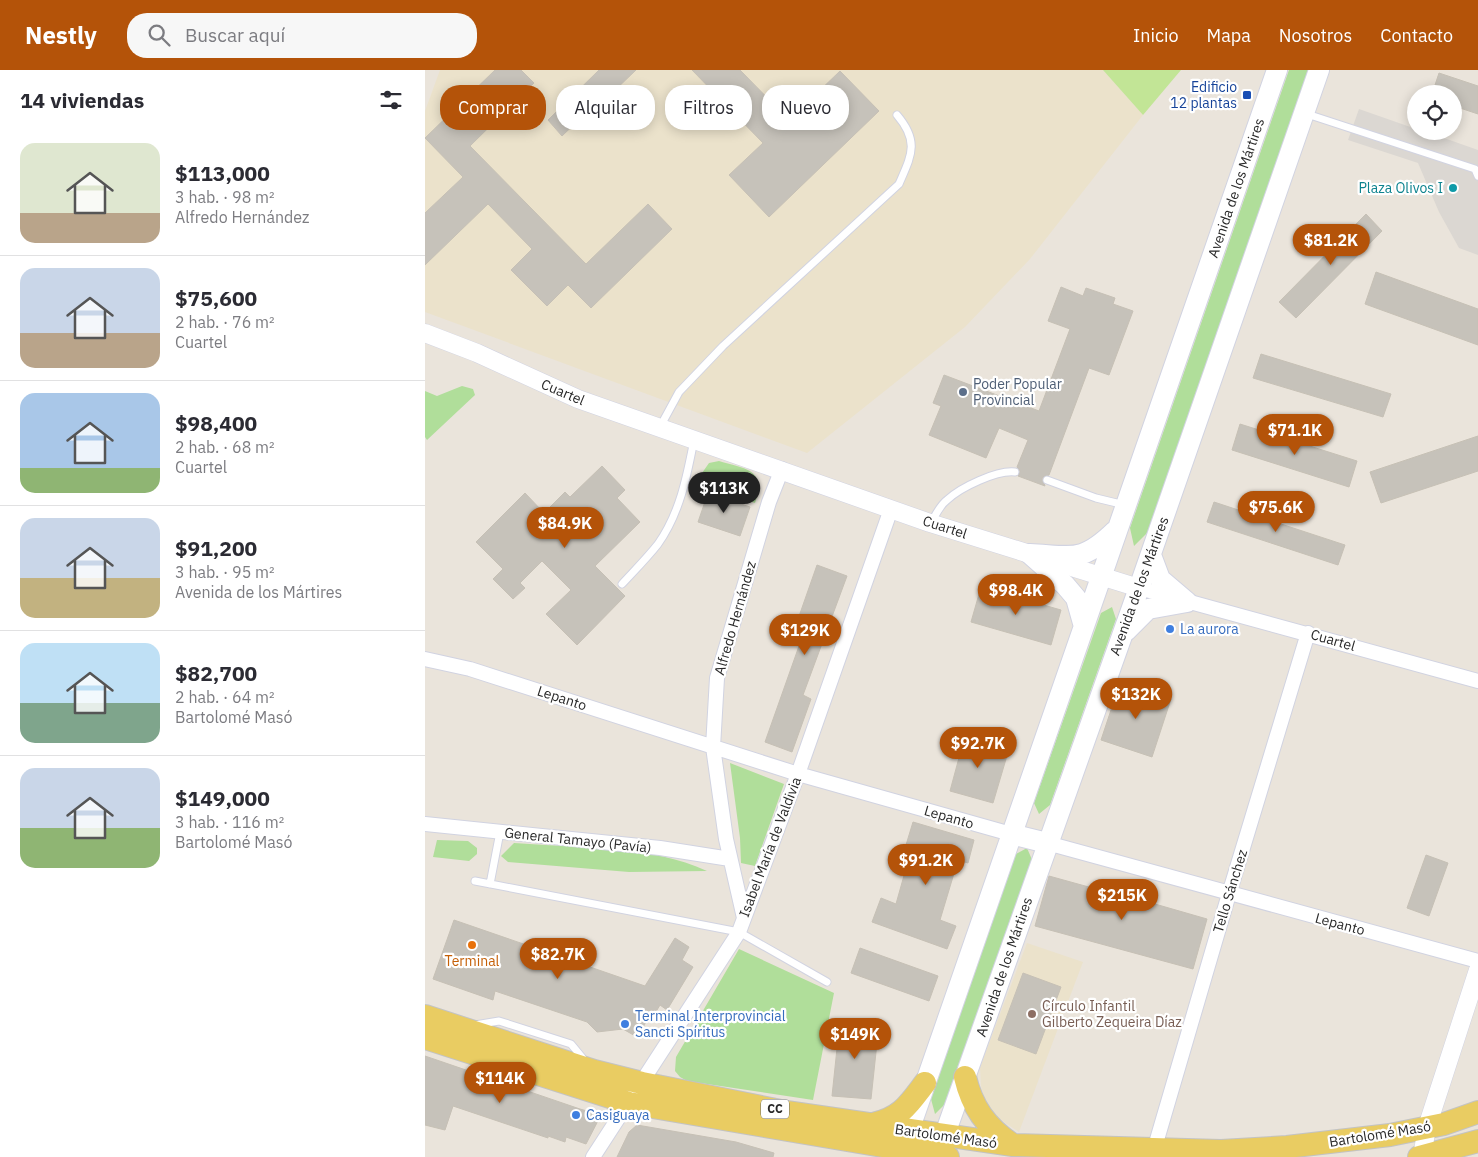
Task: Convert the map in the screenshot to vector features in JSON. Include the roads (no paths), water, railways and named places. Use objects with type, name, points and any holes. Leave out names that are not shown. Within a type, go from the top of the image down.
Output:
[{"type":"main road","name":"Avenida de los Mártires","points":[[904,1146],[1083,623],[1118,528],[1277,70]]},
{"type":"main road","name":"Avenida de los Mártires","points":[[942,1151],[965,1077],[1151,555],[1319,70]]},
{"type":"main road","points":[[1030,554],[1079,556],[1097,549],[1118,528]]},
{"type":"main road","points":[[1030,554],[1065,584],[1076,598],[1083,623]]},
{"type":"main road","points":[[1151,555],[1160,579],[1187,602]]},
{"type":"main road","points":[[1120,638],[1148,609],[1187,602]]},
{"type":"main road","name":"Lepanto","points":[[1011,834],[1047,843]]},
{"type":"main road","name":"Bartolomé Masó","points":[[425,1016],[594,1071],[641,1083],[786,1112],[871,1125],[904,1146]]},
{"type":"main road","name":"Bartolomé Masó","points":[[425,1038],[629,1102],[828,1138],[904,1146]]},
{"type":"main road","points":[[965,1077],[969,1094],[980,1116],[996,1134],[1013,1145]]},
{"type":"main road","points":[[871,1125],[894,1118],[909,1105],[925,1083]]},
{"type":"main road","name":"Bartolomé Masó","points":[[942,1151],[1013,1145],[1221,1151],[1287,1147],[1390,1135],[1444,1124],[1478,1112]]},
{"type":"main road","points":[[828,1138],[856,1157]]},
{"type":"main road","name":"Bartolomé Masó","points":[[1421,1157],[1478,1142]]},
{"type":"main road","name":"CC","points":[[904,1146],[942,1151]]},
{"type":"main road","points":[[1468,1157],[1478,1149]]},
{"type":"street","name":"Cuartel","points":[[425,333],[477,353],[578,399],[930,523],[1187,602],[1308,633],[1478,681]]},
{"type":"street","name":"Alfredo Hernández","points":[[743,918],[730,858],[713,747],[717,678],[769,502],[782,470]]},
{"type":"street","name":"Isabel María de Valdivia","points":[[593,1157],[739,932],[798,774],[891,509]]},
{"type":"street","name":"Tello Sánchez","points":[[1155,1150],[1229,894],[1308,633]]},
{"type":"street","name":"Lepanto","points":[[425,659],[470,669],[798,774],[1011,834]]},
{"type":"street","name":"General Tamayo (Pavía)","points":[[425,824],[660,848],[730,858]]},
{"type":"street","name":"Lepanto","points":[[1047,843],[1478,961]]},
{"type":"street","points":[[1421,1157],[1427,1127],[1478,970]]},
{"type":"lane","points":[[1304,113],[1475,170],[1478,176]]},
{"type":"lane","points":[[660,427],[679,392],[723,346],[899,184],[913,152],[905,124],[897,115]]},
{"type":"lane","points":[[622,584],[658,544],[670,522],[684,490],[694,439]]},
{"type":"lane","points":[[930,523],[946,500],[977,482],[1005,471],[1015,472]]},
{"type":"lane","points":[[1047,480],[1096,498],[1126,505]]},
{"type":"lane","points":[[490,884],[500,832]]},
{"type":"lane","points":[[475,881],[739,932],[827,982]]},
{"type":"place","name":"Edificio 12 plantas","points":[[1247,95]]},
{"type":"place","name":"Plaza Olivos I","points":[[1453,188]]},
{"type":"place","name":"Poder Popular Provincial","points":[[963,392]]},
{"type":"place","name":"La aurora","points":[[1170,629]]},
{"type":"place","name":"Terminal","points":[[472,945]]},
{"type":"place","name":"Círculo Infantil Gilberto Zequeira Díaz","points":[[1032,1014]]},
{"type":"place","name":"Terminal Interprovincial Sancti Spíritus","points":[[625,1024]]},
{"type":"place","name":"Casiguaya","points":[[576,1115]]}]
